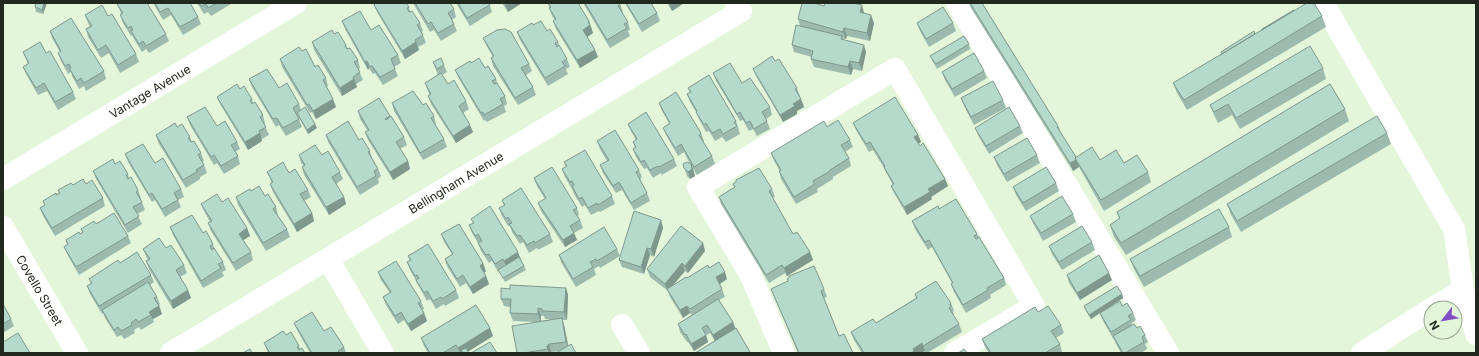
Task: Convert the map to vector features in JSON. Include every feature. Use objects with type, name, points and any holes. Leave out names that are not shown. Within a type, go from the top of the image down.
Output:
[{"type":"street","name":"Vantage Avenue","points":[[3,179],[296,3]]},
{"type":"street","points":[[957,3],[1168,353]]},
{"type":"street","points":[[1322,3],[1454,229],[1463,290],[1476,334]]},
{"type":"street","name":"Bellingham Avenue","points":[[171,353],[328,259],[738,7]]},
{"type":"street","points":[[784,353],[750,274],[698,187],[895,69],[1034,306],[955,353]]},
{"type":"street","name":"Covello Street","points":[[3,227],[77,353]]},
{"type":"street","points":[[328,259],[383,353]]},
{"type":"street","points":[[1447,300],[1463,290]]},
{"type":"street","points":[[1362,353],[1423,315]]},
{"type":"street","points":[[622,325],[639,353]]},
{"type":"building","points":[[36,3],[44,3],[42,10],[35,7]]},
{"type":"building","points":[[147,3],[166,34],[146,46],[143,41],[139,44],[131,31],[133,30],[131,26],[128,28],[120,15],[123,13],[117,4]]},
{"type":"building","points":[[155,3],[190,3],[198,17],[180,27],[168,8],[160,12]]},
{"type":"building","points":[[199,3],[217,3],[208,8],[206,4],[201,6]]},
{"type":"building","points":[[376,3],[406,3],[409,7],[407,8],[409,12],[412,11],[420,23],[417,25],[423,35],[415,40],[416,42],[402,51],[374,5]]},
{"type":"building","points":[[415,3],[450,3],[454,9],[448,13],[454,24],[438,33],[431,22],[428,24]]},
{"type":"building","points":[[458,3],[489,3],[490,5],[467,18]]},
{"type":"building","points":[[548,3],[578,3],[590,25],[583,30],[595,50],[577,60],[553,21],[556,19],[549,8],[551,7]]},
{"type":"building","points":[[585,3],[620,3],[618,6],[628,22],[624,24],[627,28],[607,40]]},
{"type":"building","points":[[626,3],[651,3],[657,13],[639,24]]},
{"type":"building","points":[[802,3],[814,3],[824,6],[825,3],[852,3],[862,5],[860,12],[871,15],[867,33],[844,28],[843,32],[798,19]]},
{"type":"building","points":[[970,3],[982,3],[1058,126],[1057,127],[1076,157],[1076,160],[1070,163]]},
{"type":"building","points":[[1307,3],[1314,3],[1322,16],[1184,100],[1173,83]]},
{"type":"building","points":[[102,5],[108,16],[112,14],[136,54],[118,65],[106,45],[98,50],[86,29],[92,26],[85,15]]},
{"type":"building","points":[[943,7],[953,23],[926,39],[917,23]]},
{"type":"building","points":[[1294,10],[1262,30],[1262,29]]},
{"type":"building","points":[[360,11],[371,30],[379,25],[398,55],[391,59],[395,69],[380,77],[372,66],[370,67],[367,61],[365,62],[342,21]]},
{"type":"building","points":[[71,18],[104,71],[84,83],[81,78],[77,81],[69,68],[71,68],[69,64],[65,66],[58,53],[61,51],[50,31]]},
{"type":"building","points":[[541,21],[547,31],[550,29],[558,42],[555,43],[557,47],[559,45],[567,59],[562,62],[565,66],[545,78],[517,32],[532,23],[533,25]]},
{"type":"building","points":[[796,25],[842,36],[841,39],[864,45],[859,63],[850,61],[848,67],[811,59],[813,51],[792,45]]},
{"type":"building","points":[[505,29],[511,32],[529,64],[521,68],[533,87],[515,98],[491,58],[494,56],[483,38],[497,30]]},
{"type":"building","points":[[332,30],[334,34],[338,32],[347,49],[350,48],[358,60],[354,62],[360,72],[353,77],[354,79],[340,88],[312,42]]},
{"type":"building","points":[[1254,31],[1255,34],[1222,54],[1221,52]]},
{"type":"building","points":[[964,36],[969,44],[936,64],[930,56]]},
{"type":"building","points":[[40,42],[46,53],[50,51],[73,92],[55,102],[44,83],[36,88],[23,67],[29,63],[23,52]]},
{"type":"building","points":[[1310,46],[1323,68],[1236,118],[1228,104],[1214,112],[1210,105]]},
{"type":"building","points":[[299,47],[302,51],[306,49],[315,67],[318,65],[326,78],[323,80],[333,99],[313,111],[309,104],[307,105],[280,59]]},
{"type":"building","points":[[974,53],[984,71],[952,89],[942,72]]},
{"type":"building","points":[[772,56],[775,61],[779,59],[797,88],[795,89],[801,99],[793,104],[795,106],[780,115],[753,69]]},
{"type":"building","points":[[441,58],[444,65],[437,69],[433,62]]},
{"type":"building","points":[[479,58],[485,68],[488,66],[496,79],[492,81],[494,84],[497,83],[505,96],[500,99],[503,104],[484,115],[483,112],[481,113],[455,70],[470,61],[471,63]]},
{"type":"building","points":[[730,63],[742,83],[750,78],[770,107],[762,112],[767,121],[754,129],[750,121],[746,123],[740,112],[737,114],[713,73]]},
{"type":"building","points":[[267,69],[279,88],[287,83],[299,104],[293,108],[299,119],[283,128],[277,118],[273,119],[249,79]]},
{"type":"building","points":[[441,73],[448,84],[454,80],[466,101],[459,106],[470,125],[453,136],[428,96],[431,94],[425,83]]},
{"type":"building","points":[[709,75],[736,121],[734,122],[737,126],[723,134],[720,129],[712,133],[706,123],[704,125],[687,94],[691,92],[688,88]]},
{"type":"building","points":[[993,81],[1003,100],[971,117],[961,98]]},
{"type":"building","points":[[237,84],[240,89],[244,86],[252,99],[250,100],[252,104],[255,102],[263,115],[260,117],[266,127],[259,131],[260,133],[245,142],[217,97]]},
{"type":"building","points":[[1330,84],[1345,109],[1121,243],[1110,225],[1120,218],[1117,212]]},
{"type":"building","points":[[413,91],[423,105],[426,103],[434,116],[431,118],[444,139],[420,153],[392,103]]},
{"type":"building","points":[[676,92],[701,133],[699,135],[712,156],[694,167],[681,144],[675,148],[663,128],[670,123],[659,103]]},
{"type":"building","points":[[895,97],[918,135],[914,137],[920,146],[923,143],[945,179],[928,189],[930,192],[904,207],[891,186],[894,184],[884,167],[885,166],[870,142],[866,144],[853,123]]},
{"type":"building","points":[[379,98],[390,116],[385,119],[386,120],[391,116],[404,137],[396,142],[408,161],[390,172],[365,132],[369,130],[358,111]]},
{"type":"building","points":[[205,107],[217,126],[225,121],[237,142],[231,145],[238,156],[221,166],[214,155],[211,157],[187,117]]},
{"type":"building","points":[[305,107],[315,124],[307,130],[297,113]]},
{"type":"building","points":[[1009,107],[1020,126],[986,146],[975,128]]},
{"type":"building","points":[[646,112],[674,159],[650,170],[644,160],[641,162],[633,149],[636,147],[633,142],[637,139],[628,124]]},
{"type":"building","points":[[1377,116],[1387,133],[1237,221],[1227,204]]},
{"type":"building","points":[[838,120],[850,140],[841,145],[849,158],[813,181],[815,184],[794,197],[779,171],[781,170],[771,153],[824,121],[827,127]]},
{"type":"building","points":[[348,121],[359,140],[362,138],[378,169],[374,171],[376,176],[357,187],[326,135]]},
{"type":"building","points":[[175,123],[177,127],[182,124],[190,137],[188,138],[191,142],[194,141],[201,153],[198,155],[204,165],[196,170],[198,171],[183,180],[156,135]]},
{"type":"building","points":[[615,130],[639,170],[636,172],[647,193],[631,203],[619,182],[613,186],[600,165],[609,160],[597,141]]},
{"type":"building","points":[[1027,138],[1037,155],[1004,174],[994,157]]},
{"type":"building","points":[[143,144],[155,163],[163,158],[181,189],[174,193],[178,200],[162,209],[152,193],[149,195],[125,154]]},
{"type":"building","points":[[315,145],[322,155],[328,151],[340,172],[332,177],[344,197],[326,207],[302,167],[305,165],[299,155]]},
{"type":"building","points":[[1092,147],[1100,160],[1116,150],[1124,163],[1137,155],[1148,172],[1101,200],[1075,158]]},
{"type":"building","points":[[585,150],[612,196],[598,205],[597,203],[588,208],[582,197],[579,199],[572,186],[574,185],[572,181],[570,182],[562,169],[567,166],[564,162]]},
{"type":"building","points":[[113,159],[115,164],[120,161],[128,174],[126,175],[128,179],[131,177],[138,190],[136,192],[142,202],[133,207],[139,216],[125,225],[93,171]]},
{"type":"building","points":[[283,162],[289,173],[295,169],[308,190],[300,194],[312,213],[294,224],[270,184],[273,182],[267,172]]},
{"type":"building","points":[[687,162],[691,164],[692,169],[688,172],[684,168],[683,164]]},
{"type":"building","points":[[552,167],[577,208],[573,210],[580,220],[570,226],[574,233],[563,240],[538,203],[546,198],[534,178]]},
{"type":"building","points":[[1046,167],[1056,183],[1023,203],[1013,187]]},
{"type":"building","points":[[759,168],[772,189],[769,191],[793,234],[797,232],[810,252],[784,268],[782,265],[766,275],[719,197],[735,187],[733,184],[736,180]]},
{"type":"building","points":[[83,179],[86,184],[92,180],[103,198],[52,228],[40,208],[45,205],[43,201],[56,193],[56,195],[60,193],[58,190],[71,183],[73,185]]},
{"type":"building","points":[[259,186],[265,196],[268,194],[276,207],[273,209],[287,229],[263,243],[236,197]]},
{"type":"building","points":[[521,188],[550,234],[535,243],[534,241],[527,245],[520,235],[517,236],[509,224],[512,223],[508,217],[506,219],[499,208],[505,205],[502,200]]},
{"type":"building","points":[[217,194],[222,202],[228,198],[247,228],[239,234],[251,252],[233,263],[208,223],[212,221],[201,204]]},
{"type":"building","points":[[1062,196],[1073,214],[1041,233],[1030,216]]},
{"type":"building","points":[[956,199],[977,234],[974,236],[976,239],[979,237],[1004,278],[987,288],[988,290],[963,305],[951,284],[953,283],[929,240],[925,242],[912,221],[938,206],[939,209]]},
{"type":"building","points":[[490,206],[518,252],[504,261],[503,259],[495,264],[489,254],[486,255],[478,243],[482,241],[478,234],[475,236],[469,225],[474,223],[471,219]]},
{"type":"building","points":[[1219,209],[1229,227],[1140,276],[1130,259]]},
{"type":"building","points":[[634,211],[661,220],[651,249],[647,248],[641,267],[619,260]]},
{"type":"building","points":[[114,213],[128,236],[76,267],[64,247],[68,244],[66,240],[79,232],[80,234],[83,232],[81,229],[94,221],[96,224]]},
{"type":"building","points":[[192,215],[203,233],[206,231],[213,244],[210,246],[212,250],[214,248],[223,262],[218,264],[221,268],[201,281],[170,227]]},
{"type":"building","points":[[459,224],[483,263],[480,266],[486,276],[470,287],[463,275],[457,279],[445,259],[453,254],[441,234]]},
{"type":"building","points":[[681,226],[703,243],[685,266],[682,263],[665,284],[647,269]]},
{"type":"building","points":[[1082,226],[1092,242],[1059,262],[1049,246]]},
{"type":"building","points":[[604,227],[617,249],[597,261],[596,259],[590,262],[593,267],[573,279],[559,255]]},
{"type":"building","points":[[159,238],[166,248],[171,245],[184,265],[176,270],[188,290],[171,301],[146,261],[150,259],[143,249]]},
{"type":"building","points":[[428,244],[456,290],[442,299],[441,297],[433,301],[427,291],[424,293],[416,280],[419,278],[417,275],[415,276],[407,262],[411,260],[408,256]]},
{"type":"building","points":[[137,252],[151,275],[99,306],[87,286],[92,283],[89,279],[118,260],[120,263]]},
{"type":"building","points":[[1099,255],[1109,273],[1077,293],[1067,275]]},
{"type":"building","points":[[519,257],[524,266],[503,278],[498,270]]},
{"type":"building","points":[[396,261],[421,301],[418,303],[424,313],[408,324],[401,312],[395,316],[383,297],[391,292],[378,272]]},
{"type":"building","points":[[719,262],[725,272],[716,277],[722,289],[690,309],[687,306],[680,310],[667,289],[708,265],[709,268]]},
{"type":"building","points":[[814,266],[824,289],[821,291],[839,336],[844,334],[853,353],[799,353],[771,289],[788,281],[787,279],[789,276]]},
{"type":"building","points":[[936,281],[951,303],[951,307],[949,308],[959,324],[923,346],[922,343],[913,349],[914,351],[911,353],[864,353],[851,332],[873,319],[876,323],[917,298],[915,294]]},
{"type":"building","points":[[148,282],[157,297],[154,298],[159,306],[149,312],[151,315],[138,322],[136,319],[131,323],[132,325],[121,331],[118,327],[114,330],[102,310]]},
{"type":"building","points":[[510,285],[566,288],[564,312],[542,311],[542,309],[538,308],[538,314],[510,313],[511,299],[501,299],[501,288],[510,289]]},
{"type":"building","points":[[1117,286],[1122,294],[1089,315],[1084,306]]},
{"type":"building","points":[[718,299],[733,322],[713,335],[707,325],[702,328],[706,335],[691,344],[686,334],[685,335],[678,324]]},
{"type":"building","points":[[1120,301],[1122,306],[1127,303],[1133,313],[1128,316],[1131,320],[1111,332],[1100,313]]},
{"type":"building","points":[[3,304],[11,319],[3,324]]},
{"type":"building","points":[[476,305],[490,328],[458,348],[456,345],[443,353],[430,353],[421,338]]},
{"type":"building","points":[[1048,306],[1061,325],[1051,331],[1060,344],[1045,353],[991,353],[982,339],[1035,307],[1038,312]]},
{"type":"building","points":[[312,312],[324,331],[331,327],[344,347],[338,351],[339,353],[312,353],[294,323]]},
{"type":"building","points":[[562,318],[566,342],[549,344],[547,346],[548,349],[517,353],[512,326]]},
{"type":"building","points":[[1134,324],[1137,328],[1140,326],[1145,335],[1142,337],[1144,342],[1123,353],[1113,336]]},
{"type":"building","points":[[736,328],[750,352],[749,353],[695,353]]},
{"type":"building","points":[[283,331],[286,335],[291,332],[299,346],[297,347],[299,350],[302,348],[305,353],[270,353],[264,343]]},
{"type":"building","points":[[18,333],[30,353],[3,353],[3,342]]},
{"type":"building","points":[[490,342],[497,353],[471,353]]},
{"type":"building","points":[[571,344],[576,353],[556,353]]},
{"type":"building","points":[[466,348],[469,353],[463,353],[461,350]]},
{"type":"building","points":[[250,349],[252,353],[243,353]]},
{"type":"building","points":[[964,349],[967,353],[958,353]]}]
